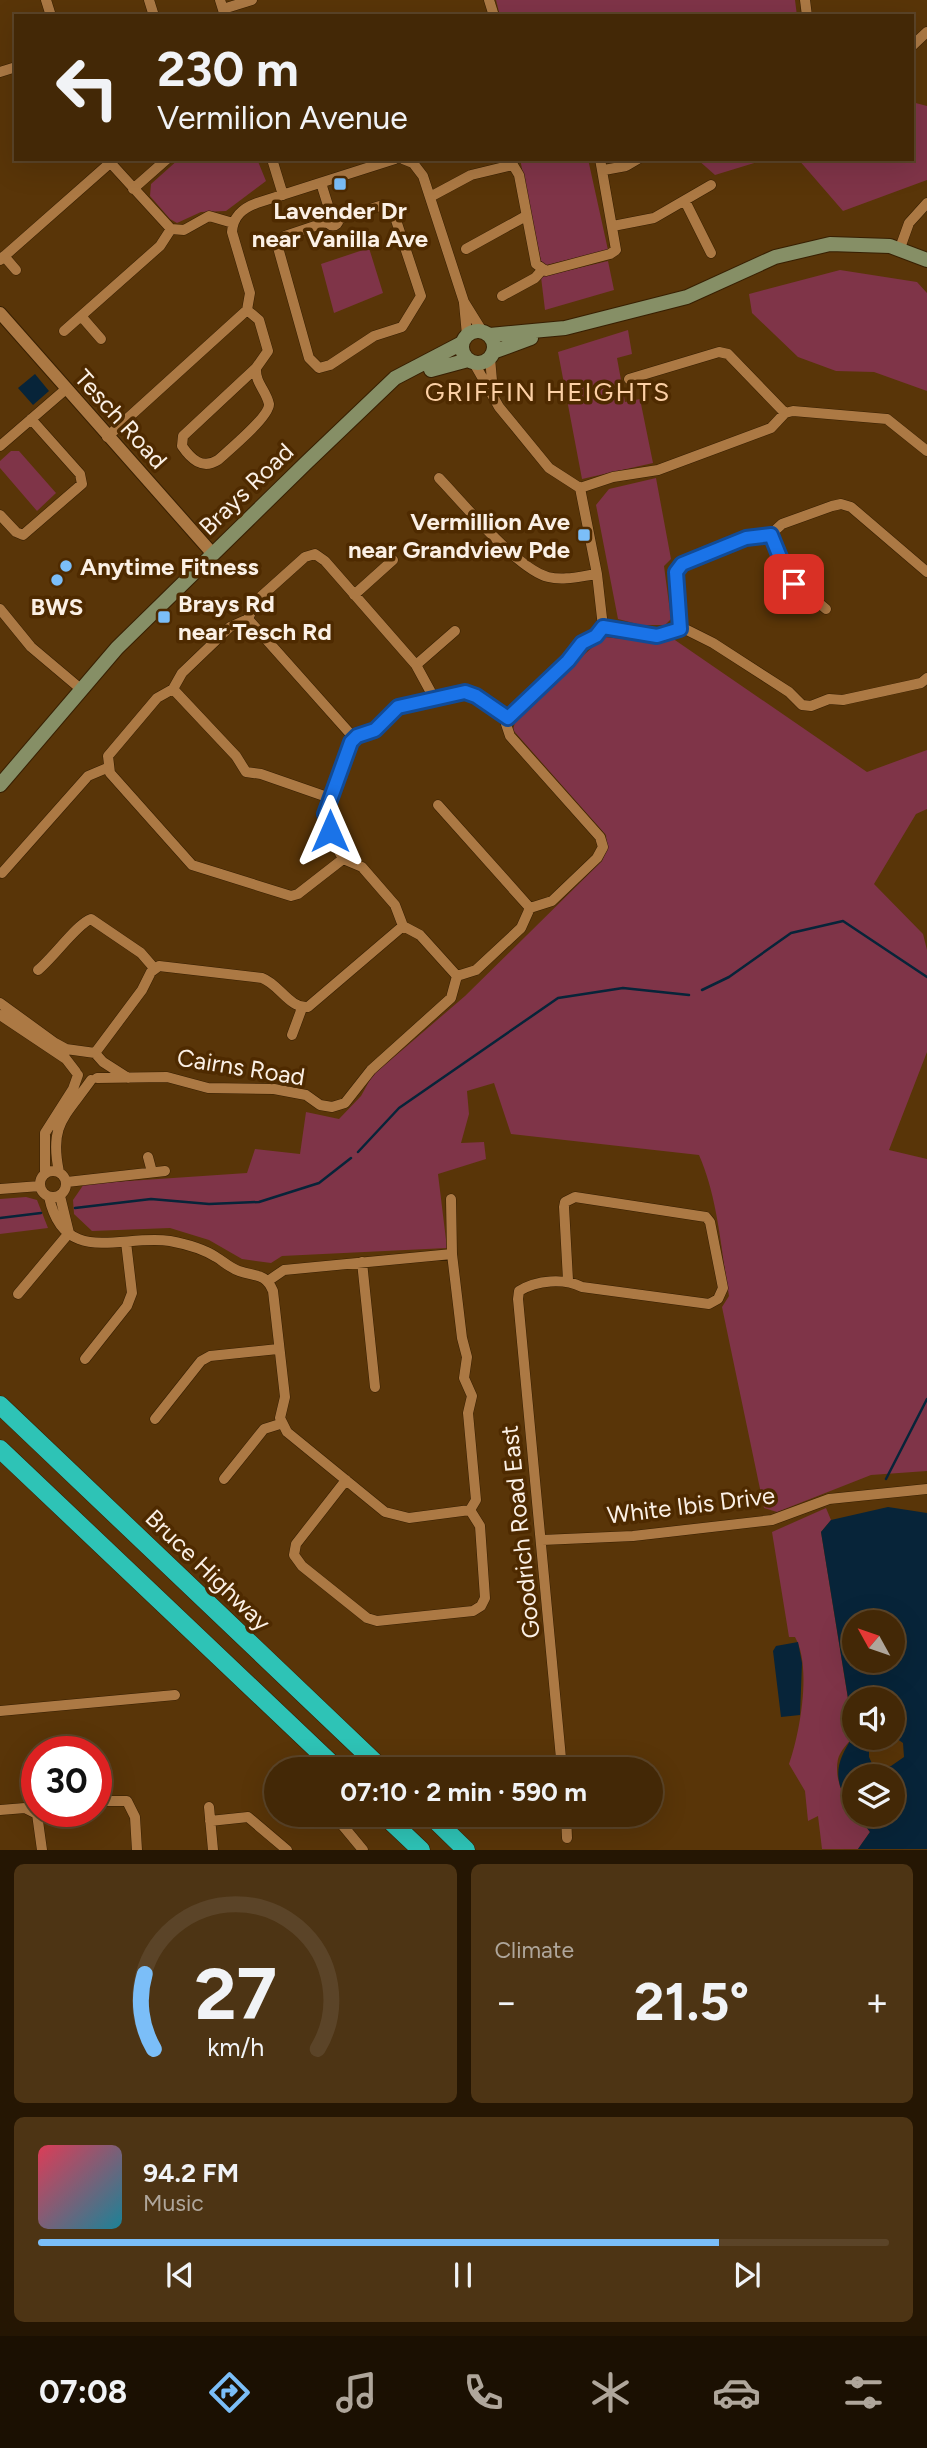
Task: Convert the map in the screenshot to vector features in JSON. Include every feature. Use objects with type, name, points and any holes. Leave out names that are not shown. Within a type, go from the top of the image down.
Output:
[{"type":"highway","name":"Bruce Highway","points":[[0,1405],[369,1757]]},
{"type":"highway","points":[[0,1449],[324,1757]]},
{"type":"highway","points":[[397,1827],[421,1850]]},
{"type":"highway","points":[[442,1827],[466,1850]]},
{"type":"main road","points":[[565,328],[486,333],[492,355],[521,340],[546,337],[565,328],[696,294],[790,252],[845,243],[900,248],[927,260]]},
{"type":"main road","name":"Brays Road","points":[[0,785],[117,648],[212,553],[401,374],[431,362],[465,339],[486,333]]},
{"type":"main road","points":[[465,339],[463,352],[471,361]]},
{"type":"main road","name":"Brays Road","points":[[388,387],[444,365],[492,355]]},
{"type":"street","points":[[223,8],[252,0]]},
{"type":"street","points":[[914,44],[927,32]]},
{"type":"street","points":[[16,270],[2,258],[109,161],[171,229],[184,230],[209,216],[233,223]]},
{"type":"street","points":[[133,189],[165,161]]},
{"type":"street","points":[[273,161],[283,195]]},
{"type":"street","points":[[107,437],[247,310],[250,293],[233,236],[233,223],[237,215],[250,206],[321,183],[366,164],[383,161]]},
{"type":"street","points":[[411,161],[423,176],[464,302],[465,339]]},
{"type":"street","points":[[502,296],[535,278],[542,270],[612,254],[616,247],[602,164],[625,166],[634,161]]},
{"type":"street","points":[[430,197],[466,177],[511,163],[519,175],[536,264],[542,270]]},
{"type":"street","points":[[321,183],[332,218]]},
{"type":"street","points":[[613,226],[649,220],[711,185]]},
{"type":"street","points":[[685,201],[711,253]]},
{"type":"street","points":[[900,248],[909,223],[927,203]]},
{"type":"street","points":[[383,205],[390,206],[421,296],[402,327],[374,336],[322,368],[310,360],[277,244],[285,236],[332,218],[383,205]]},
{"type":"street","points":[[466,249],[526,216]]},
{"type":"street","points":[[64,331],[160,246],[171,229]]},
{"type":"street","points":[[464,302],[486,333]]},
{"type":"street","points":[[247,310],[259,320],[268,348],[266,357],[183,436],[182,446],[195,462],[209,464],[218,460],[266,414],[268,402],[257,381],[257,368]]},
{"type":"street","name":"Tesch Road","points":[[0,313],[212,553]]},
{"type":"street","points":[[81,316],[101,339]]},
{"type":"street","points":[[629,379],[719,352],[728,354],[785,413]]},
{"type":"street","points":[[492,355],[493,392]]},
{"type":"street","points":[[471,361],[493,392],[502,411],[549,468],[580,488],[597,574],[603,627],[596,636],[582,643],[568,661],[508,718],[506,724],[510,736],[600,836],[603,848],[597,858],[552,901],[530,908],[521,928],[476,970],[457,976],[421,935],[403,926],[395,905],[362,867],[342,859],[324,819],[354,738],[375,730],[398,707],[470,693],[508,718]]},
{"type":"street","points":[[242,380],[257,381]]},
{"type":"street","points":[[0,446],[66,389]]},
{"type":"street","points":[[580,488],[613,477],[658,470],[771,428],[785,413],[793,411],[887,419],[927,451]]},
{"type":"street","points":[[0,515],[18,534],[26,534],[83,481],[80,474],[31,419]]},
{"type":"street","points":[[439,478],[486,527],[536,572],[557,579],[597,574]]},
{"type":"street","points":[[680,629],[675,580],[676,572],[682,564],[746,538],[771,535],[782,524],[841,504],[851,507],[927,572]]},
{"type":"street","points":[[771,535],[788,577],[826,608]]},
{"type":"street","points":[[342,859],[291,897],[192,864],[107,768],[108,756],[157,698],[173,689],[182,673],[230,627],[248,619],[256,601],[305,557],[315,554],[416,665],[434,698]]},
{"type":"street","points":[[354,595],[393,560]]},
{"type":"street","points":[[0,609],[30,647],[82,690]]},
{"type":"street","points":[[248,619],[354,738]]},
{"type":"street","points":[[603,627],[657,636],[680,629],[713,643],[789,692],[802,705],[811,706],[829,699],[843,700],[921,683],[927,678]]},
{"type":"street","points":[[416,665],[455,631]]},
{"type":"street","points":[[173,689],[236,756],[246,772],[261,774],[330,798]]},
{"type":"street","points":[[2,873],[88,776],[107,768]]},
{"type":"street","points":[[438,805],[530,908]]},
{"type":"street","points":[[38,970],[56,955],[82,923],[92,919],[141,953],[154,968]]},
{"type":"street","points":[[292,1035],[302,1008],[314,1003],[403,926]]},
{"type":"street","points":[[40,1186],[45,1174],[46,1128],[73,1089],[77,1074],[76,1060],[90,1053],[154,968],[166,965],[262,978],[277,985],[302,1008]]},
{"type":"street","name":"Cairns Road","points":[[94,1079],[167,1077],[208,1088],[274,1089],[306,1095],[328,1107],[345,1103],[371,1070],[451,998],[457,976]]},
{"type":"street","points":[[0,1003],[55,1043],[90,1053],[128,1078]]},
{"type":"street","points":[[0,1015],[66,1059],[77,1074],[94,1079]]},
{"type":"street","points":[[67,1182],[58,1172],[54,1142],[56,1130],[102,1071],[103,1062]]},
{"type":"street","points":[[148,1157],[152,1172]]},
{"type":"street","points":[[165,1171],[67,1182],[55,1196],[55,1221],[82,1241],[98,1245],[168,1241],[192,1246],[241,1272],[259,1273],[268,1281],[273,1291],[285,1397],[280,1424]]},
{"type":"street","points":[[45,1174],[58,1172]]},
{"type":"street","points":[[0,1189],[40,1186],[55,1196]]},
{"type":"street","points":[[575,1197],[706,1217],[710,1222],[723,1288],[718,1299],[709,1304],[582,1287],[568,1280],[564,1207],[565,1202],[575,1197]]},
{"type":"street","points":[[451,1199],[452,1254],[462,1338],[467,1349],[464,1378],[472,1395],[468,1413],[476,1500],[470,1510]]},
{"type":"street","points":[[18,1294],[69,1233]]},
{"type":"street","points":[[85,1359],[127,1306],[132,1293],[127,1242]]},
{"type":"street","points":[[268,1281],[284,1270],[452,1254]]},
{"type":"street","points":[[362,1262],[375,1387]]},
{"type":"street","name":"Goodrich Road East","points":[[561,1757],[519,1291],[530,1285],[568,1280]]},
{"type":"street","points":[[155,1419],[201,1361],[210,1356],[278,1349]]},
{"type":"street","points":[[280,1424],[386,1512],[397,1517],[470,1510]]},
{"type":"street","points":[[224,1479],[264,1429],[280,1424]]},
{"type":"street","points":[[346,1480],[296,1544],[294,1555],[302,1566],[367,1618],[377,1621],[474,1611],[481,1606],[485,1598],[480,1526],[470,1510]]},
{"type":"street","name":"White Ibis Drive","points":[[542,1540],[633,1536],[772,1520],[829,1499],[927,1489]]},
{"type":"street","points":[[0,1711],[176,1695]]},
{"type":"street","points":[[112,1800],[124,1799],[131,1805],[137,1850]]},
{"type":"street","points":[[209,1807],[213,1850]]},
{"type":"street","points":[[0,1810],[21,1808]]},
{"type":"street","points":[[210,1821],[248,1817],[286,1850]]},
{"type":"street","points":[[40,1827],[42,1850]]},
{"type":"street","points":[[344,1827],[363,1850]]},
{"type":"street","points":[[567,1827],[567,1838]]},
{"type":"shaded area","points":[[496,0],[795,0],[797,14],[500,14]]},
{"type":"shaded area","points":[[914,103],[927,106],[927,180],[843,211],[800,161],[914,161]]},
{"type":"shaded area","points":[[177,161],[258,161],[266,181],[226,211],[201,212],[177,223],[170,219],[150,196],[151,184]]},
{"type":"shaded area","points":[[520,161],[588,161],[608,250],[542,266]]},
{"type":"shaded area","points":[[699,161],[760,161],[715,175]]},
{"type":"shaded area","points":[[369,248],[383,293],[334,313],[321,264]]},
{"type":"shaded area","points":[[608,261],[614,290],[545,310],[541,277]]},
{"type":"shaded area","points":[[840,270],[917,282],[927,293],[927,391],[874,372],[836,371],[798,357],[752,313],[749,294]]},
{"type":"shaded area","points":[[628,330],[632,354],[617,358],[625,402],[640,399],[653,463],[582,479],[558,352]]},
{"type":"shaded area","points":[[11,451],[19,451],[56,493],[37,511],[0,468],[0,461]]},
{"type":"shaded area","points":[[656,478],[671,559],[664,566],[671,619],[665,625],[641,625],[618,619],[596,505],[609,489]]},
{"type":"shaded area","points":[[604,637],[660,643],[672,638],[867,772],[927,750],[927,809],[916,814],[874,884],[923,934],[927,950],[927,1052],[889,1150],[927,1159],[927,1471],[871,1475],[777,1512],[764,1508],[722,1307],[729,1296],[718,1224],[711,1189],[699,1155],[511,1134],[494,1083],[467,1091],[469,1114],[461,1143],[484,1142],[486,1159],[438,1174],[447,1248],[282,1256],[271,1263],[242,1259],[209,1240],[170,1228],[92,1231],[74,1214],[73,1200],[84,1184],[247,1173],[255,1149],[300,1154],[306,1112],[339,1119],[361,1096],[372,1076],[465,996],[602,861],[607,849],[606,835],[513,730],[517,714]]},
{"type":"shaded area","points":[[26,1197],[37,1200],[48,1228],[0,1234],[0,1199]]},
{"type":"shaded area","points":[[826,1508],[831,1520],[821,1532],[846,1687],[842,1687],[843,1750],[838,1759],[837,1770],[842,1792],[842,1827],[866,1827],[870,1832],[858,1849],[822,1849],[818,1816],[808,1821],[805,1791],[789,1764],[803,1700],[803,1665],[795,1637],[789,1637],[772,1532]]},
{"type":"water","points":[[35,374],[49,391],[33,405],[18,388]]},
{"type":"water","points":[[888,1507],[927,1513],[927,1849],[858,1849],[870,1832],[866,1827],[905,1827],[905,1764],[894,1764],[904,1757],[905,1687],[846,1687],[844,1673],[905,1673],[905,1610],[842,1610],[842,1661],[821,1532],[831,1520]]},
{"type":"water","points":[[798,1642],[802,1663],[800,1715],[781,1717],[773,1651],[776,1646]]},
{"type":"water","points":[[844,1750],[869,1750],[872,1764],[842,1764],[842,1791],[838,1773]]},
{"type":"waterway","points":[[702,990],[729,977],[791,933],[843,921],[927,977]]},
{"type":"waterway","points":[[358,1152],[399,1108],[558,998],[623,988],[689,995]]},
{"type":"waterway","points":[[75,1208],[151,1199],[209,1204],[259,1202],[319,1183],[351,1158]]},
{"type":"waterway","points":[[0,1218],[41,1213]]},
{"type":"waterway","points":[[886,1479],[927,1399]]},
{"type":"place","name":"Lavender Dr near Vanilla Ave","points":[[340,184]]},
{"type":"place","name":"Vermillion Ave near Grandview Pde","points":[[584,535]]},
{"type":"place","name":"Anytime Fitness","points":[[66,566]]},
{"type":"place","name":"BWS","points":[[57,580]]},
{"type":"place","name":"Brays Rd near Tesch Rd","points":[[164,617]]},
{"type":"district","name":"GRIFFIN HEIGHTS","points":[[548,392]]},
{"type":"route","points":[[330,831],[324,819],[325,814],[351,742],[357,736],[375,730],[398,707],[465,692],[476,696],[488,707],[508,718],[513,709],[568,661],[582,643],[601,632],[603,627],[657,636],[680,629],[676,572],[682,564],[746,538],[771,535],[788,577],[794,584]]}]
